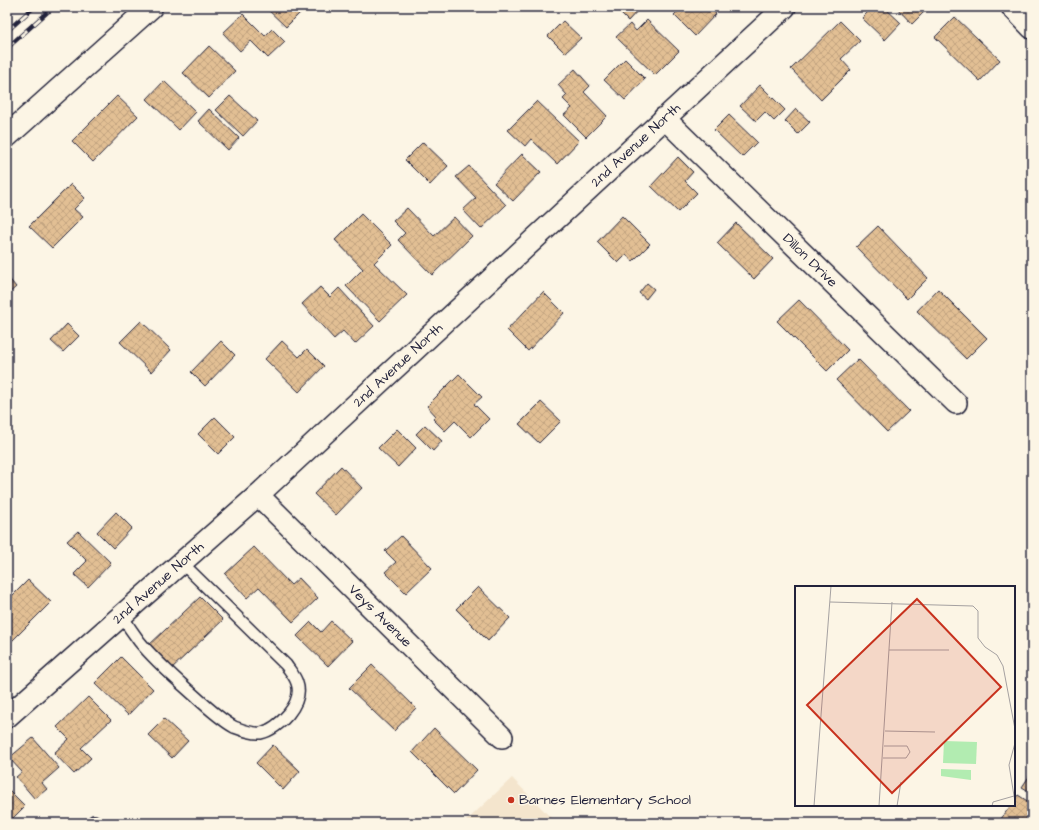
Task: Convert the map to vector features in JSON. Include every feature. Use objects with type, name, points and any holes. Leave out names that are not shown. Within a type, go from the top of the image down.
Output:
[{"type":"street","points":[[7,136],[151,7]]},
{"type":"street","name":"2nd Avenue North","points":[[7,717],[258,495],[785,7]]},
{"type":"street","points":[[1012,7],[1032,28]]},
{"type":"street","name":"Dillon Drive","points":[[664,118],[956,403]]},
{"type":"street","name":"Veys Avenue","points":[[258,495],[502,738]]},
{"type":"lane","points":[[122,616],[140,642],[170,674],[216,714],[235,727],[248,732],[260,733],[272,729],[286,718],[294,705],[297,695],[298,684],[293,674],[286,665],[182,563]]},
{"type":"shaded area","name":"Barnes Elementary School","points":[[512,778],[556,823],[464,823]]},
{"type":"building","points":[[265,7],[306,7],[286,27]]},
{"type":"building","points":[[614,7],[641,7],[628,21]]},
{"type":"building","points":[[682,7],[710,7],[716,14],[695,36],[674,15]]},
{"type":"building","points":[[873,7],[884,7],[901,23],[885,40],[862,18]]},
{"type":"building","points":[[896,7],[929,7],[912,24]]},
{"type":"building","points":[[243,14],[265,36],[272,29],[285,42],[268,58],[251,41],[240,51],[223,33]]},
{"type":"building","points":[[955,17],[1000,60],[980,81],[935,37]]},
{"type":"building","points":[[647,20],[679,51],[655,75],[616,37],[630,24],[636,31]]},
{"type":"building","points":[[563,21],[581,38],[565,53],[548,36]]},
{"type":"building","points":[[840,21],[860,41],[841,59],[851,70],[821,100],[791,69]]},
{"type":"building","points":[[209,46],[235,71],[209,98],[183,73]]},
{"type":"building","points":[[625,59],[645,79],[625,100],[604,80]]},
{"type":"building","points":[[575,69],[590,86],[584,92],[607,116],[586,137],[564,115],[572,108],[563,99],[567,95],[558,85]]},
{"type":"building","points":[[164,81],[196,112],[179,130],[147,99]]},
{"type":"building","points":[[760,85],[785,110],[774,121],[765,112],[756,121],[740,106]]},
{"type":"building","points":[[117,96],[138,116],[93,162],[72,141]]},
{"type":"building","points":[[230,96],[257,121],[243,136],[216,110]]},
{"type":"building","points":[[537,101],[579,141],[557,164],[531,139],[525,146],[508,130]]},
{"type":"building","points":[[209,109],[239,138],[228,150],[198,121]]},
{"type":"building","points":[[796,109],[810,122],[798,134],[785,121]]},
{"type":"building","points":[[729,115],[757,142],[742,157],[714,130]]},
{"type":"building","points":[[423,142],[448,166],[430,185],[405,160]]},
{"type":"building","points":[[522,154],[541,172],[513,201],[494,183]]},
{"type":"building","points":[[678,157],[693,172],[685,181],[697,193],[678,212],[651,186]]},
{"type":"building","points":[[469,166],[506,205],[481,229],[463,210],[476,198],[456,177]]},
{"type":"building","points":[[71,184],[85,198],[74,209],[83,217],[52,248],[29,226]]},
{"type":"building","points":[[407,208],[434,236],[454,217],[472,236],[432,275],[398,240],[405,233],[393,221]]},
{"type":"building","points":[[361,214],[392,245],[374,263],[407,295],[380,321],[346,286],[363,269],[335,240]]},
{"type":"building","points":[[622,216],[650,244],[633,261],[626,255],[618,263],[597,242]]},
{"type":"building","points":[[736,223],[773,259],[754,279],[717,243]]},
{"type":"building","points":[[878,226],[928,278],[907,299],[856,247]]},
{"type":"building","points":[[7,276],[16,287],[7,295]]},
{"type":"building","points":[[647,283],[654,289],[646,299],[639,293]]},
{"type":"building","points":[[320,287],[330,297],[339,288],[374,326],[355,344],[343,331],[334,339],[302,304]]},
{"type":"building","points":[[938,289],[987,338],[966,359],[917,311]]},
{"type":"building","points":[[543,292],[564,313],[528,351],[507,330]]},
{"type":"building","points":[[799,300],[848,350],[827,371],[777,321]]},
{"type":"building","points":[[141,321],[171,350],[151,372],[120,342]]},
{"type":"building","points":[[67,324],[79,336],[63,352],[51,341]]},
{"type":"building","points":[[221,341],[235,355],[205,386],[191,372]]},
{"type":"building","points":[[282,341],[299,357],[307,349],[324,366],[299,392],[265,359]]},
{"type":"building","points":[[858,359],[909,411],[887,432],[836,380]]},
{"type":"building","points":[[459,374],[482,397],[474,404],[489,419],[471,437],[455,421],[445,431],[433,419],[436,416],[427,406]]},
{"type":"building","points":[[541,402],[561,421],[539,443],[519,424]]},
{"type":"building","points":[[215,417],[235,437],[218,454],[198,434]]},
{"type":"building","points":[[425,425],[442,441],[433,451],[416,434]]},
{"type":"building","points":[[397,429],[416,448],[398,467],[378,448]]},
{"type":"building","points":[[341,466],[362,488],[336,515],[314,494]]},
{"type":"building","points":[[116,512],[132,528],[113,548],[97,532]]},
{"type":"building","points":[[78,531],[111,563],[88,587],[74,574],[87,561],[67,541]]},
{"type":"building","points":[[401,536],[432,568],[406,593],[385,572],[396,562],[385,551]]},
{"type":"building","points":[[254,547],[291,585],[299,578],[318,598],[293,622],[259,587],[247,598],[225,574]]},
{"type":"building","points":[[28,580],[51,602],[10,643],[7,640],[7,601]]},
{"type":"building","points":[[478,587],[510,618],[488,641],[456,609]]},
{"type":"building","points":[[200,597],[223,620],[170,670],[148,646]]},
{"type":"building","points":[[331,621],[352,641],[328,666],[297,636],[311,622],[321,632]]},
{"type":"building","points":[[121,657],[153,689],[128,715],[95,683]]},
{"type":"building","points":[[372,665],[416,708],[394,731],[349,688]]},
{"type":"building","points":[[88,697],[111,720],[81,748],[91,758],[74,774],[54,753],[69,739],[57,727]]},
{"type":"building","points":[[164,719],[188,741],[172,758],[148,735]]},
{"type":"building","points":[[434,728],[477,770],[454,794],[412,752]]},
{"type":"building","points":[[33,738],[59,768],[42,783],[47,789],[35,799],[16,777],[22,772],[9,758]]},
{"type":"building","points":[[273,745],[300,771],[283,790],[256,763]]},
{"type":"building","points":[[1032,772],[1032,793],[1022,787]]},
{"type":"building","points":[[7,788],[25,806],[8,823],[7,823]]},
{"type":"building","points":[[1018,795],[1032,804],[1032,823],[998,823],[1010,806],[1015,806],[1015,799]]},
{"type":"railway","points":[[7,31],[34,7]]},
{"type":"railway","points":[[7,48],[53,7]]},
{"type":"place","name":"Barnes Elementary School","points":[[511,800]]}]
